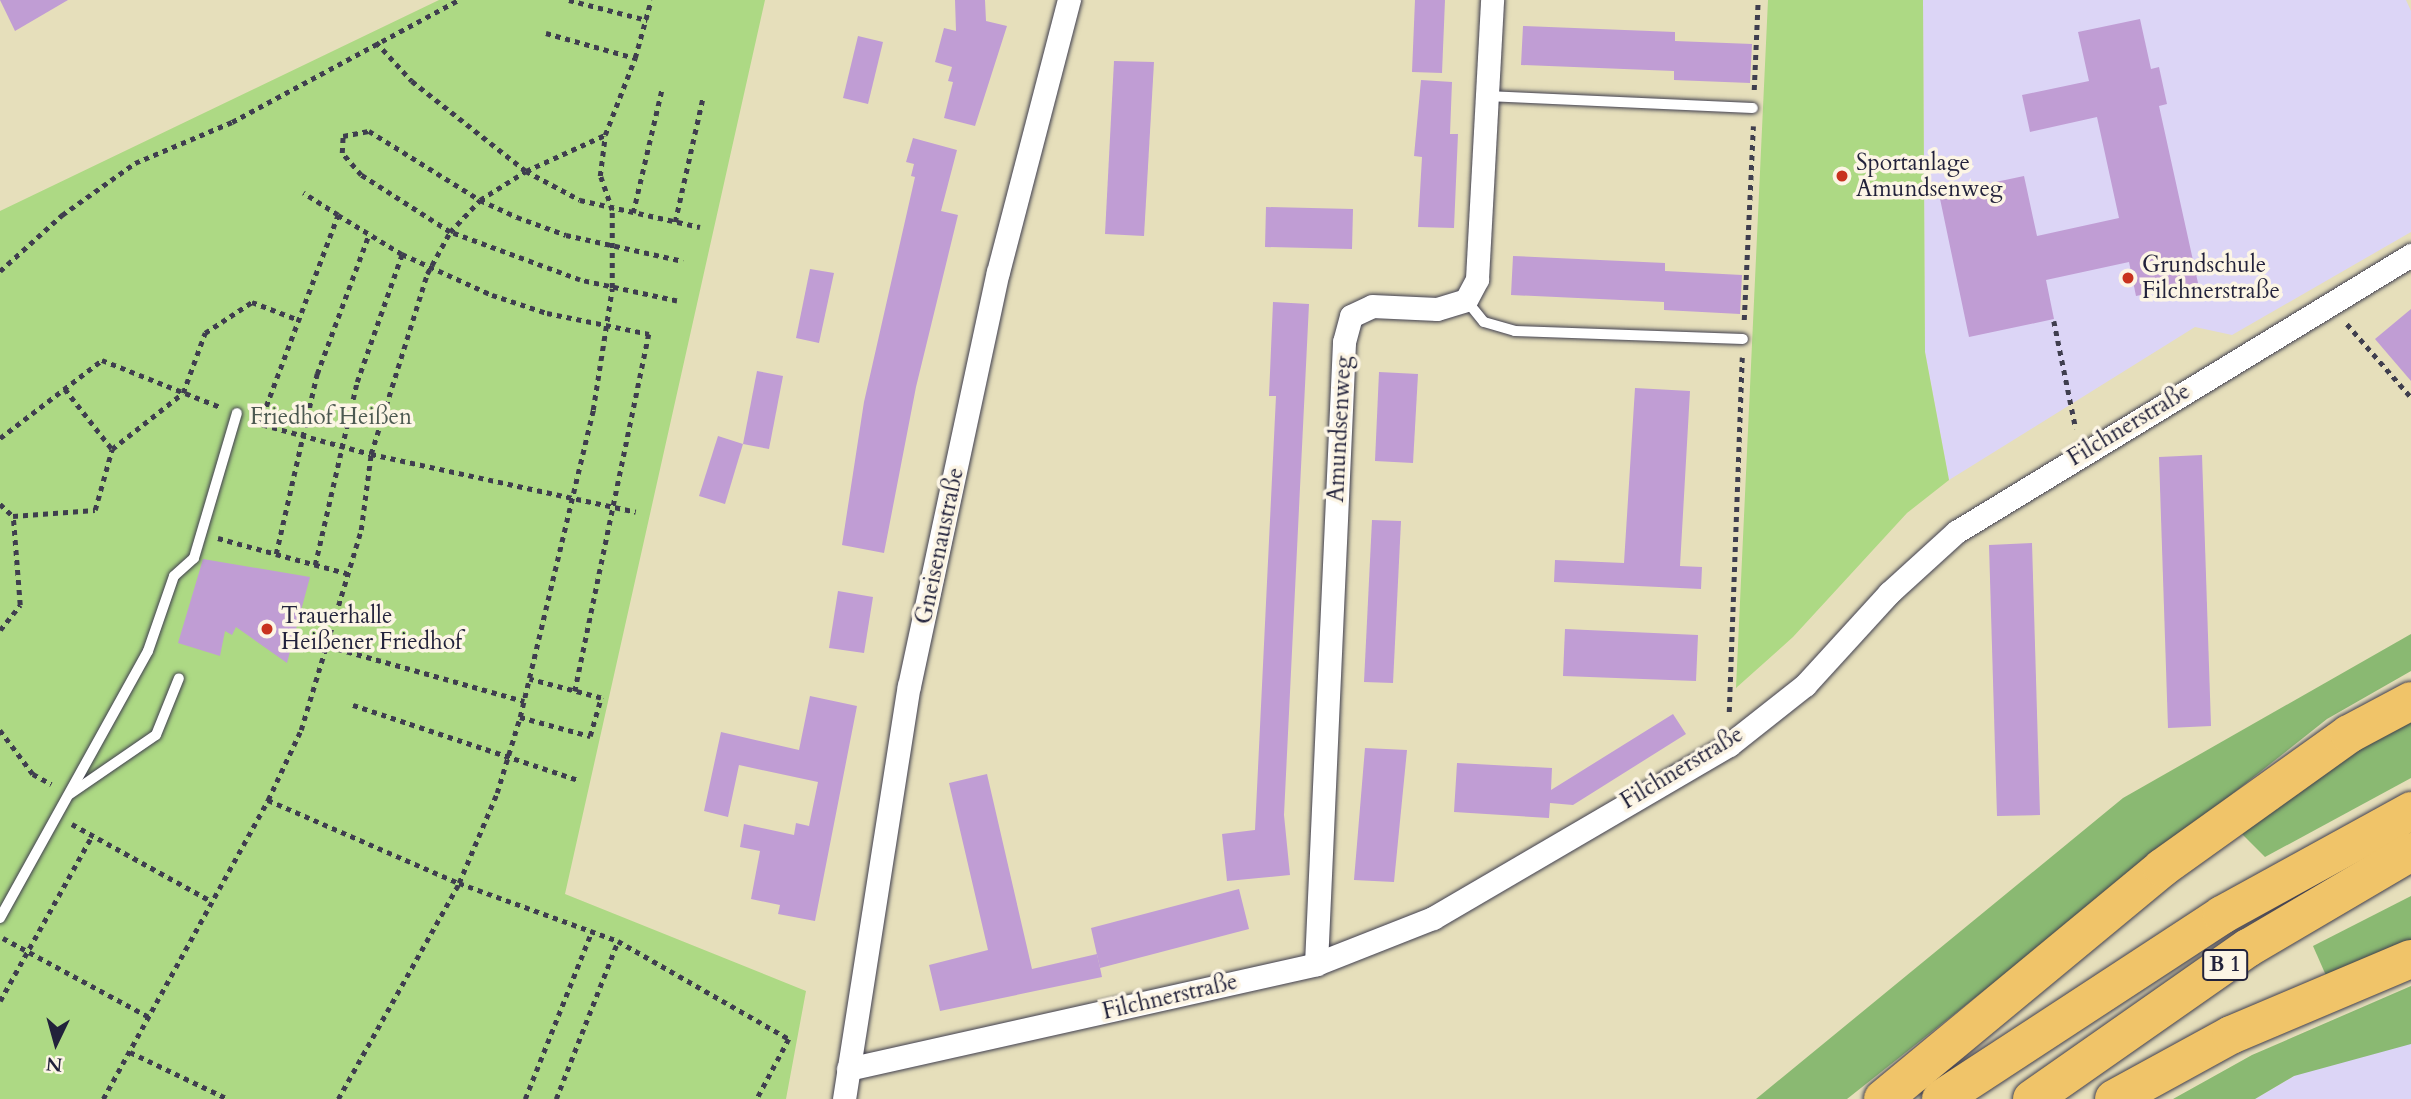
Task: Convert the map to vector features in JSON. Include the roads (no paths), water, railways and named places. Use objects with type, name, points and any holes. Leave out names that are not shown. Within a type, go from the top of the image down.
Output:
[{"type":"highway","points":[[1884,1099],[2162,868],[2349,734],[2411,701]]},
{"type":"highway","points":[[1941,1099],[2222,915],[2411,811]]},
{"type":"highway","name":"B 1","points":[[2032,1099],[2248,948],[2411,852]]},
{"type":"highway","points":[[2114,1099],[2231,1035],[2411,959]]},
{"type":"street","name":"Gneisenaustraße","points":[[845,1099],[909,686],[998,272],[1069,0]]},
{"type":"street","points":[[1466,300],[1476,279],[1492,0]]},
{"type":"street","name":"Filchnerstraße","points":[[848,1069],[1316,964],[1433,918],[1729,744],[1805,685],[1889,593],[1956,531],[2411,255]]},
{"type":"street","name":"Amundsenweg","points":[[1316,964],[1344,342],[1351,316],[1372,306],[1437,309],[1466,300]]},
{"type":"lane","points":[[1486,96],[1754,108]]},
{"type":"lane","points":[[1466,300],[1484,322],[1515,331],[1743,338]]},
{"type":"lane","points":[[0,918],[60,816],[148,652],[174,576],[194,558],[237,414]]},
{"type":"lane","points":[[70,794],[156,734],[179,678]]},
{"type":"place","name":"Sportanlage Amundsenweg","points":[[1842,176]]},
{"type":"place","name":"Grundschule Filchnerstraße","points":[[2128,278]]},
{"type":"place","name":"Trauerhalle Heißener Friedhof","points":[[267,629]]},
{"type":"park label","name":"Friedhof Heißen","points":[[331,417]]}]
